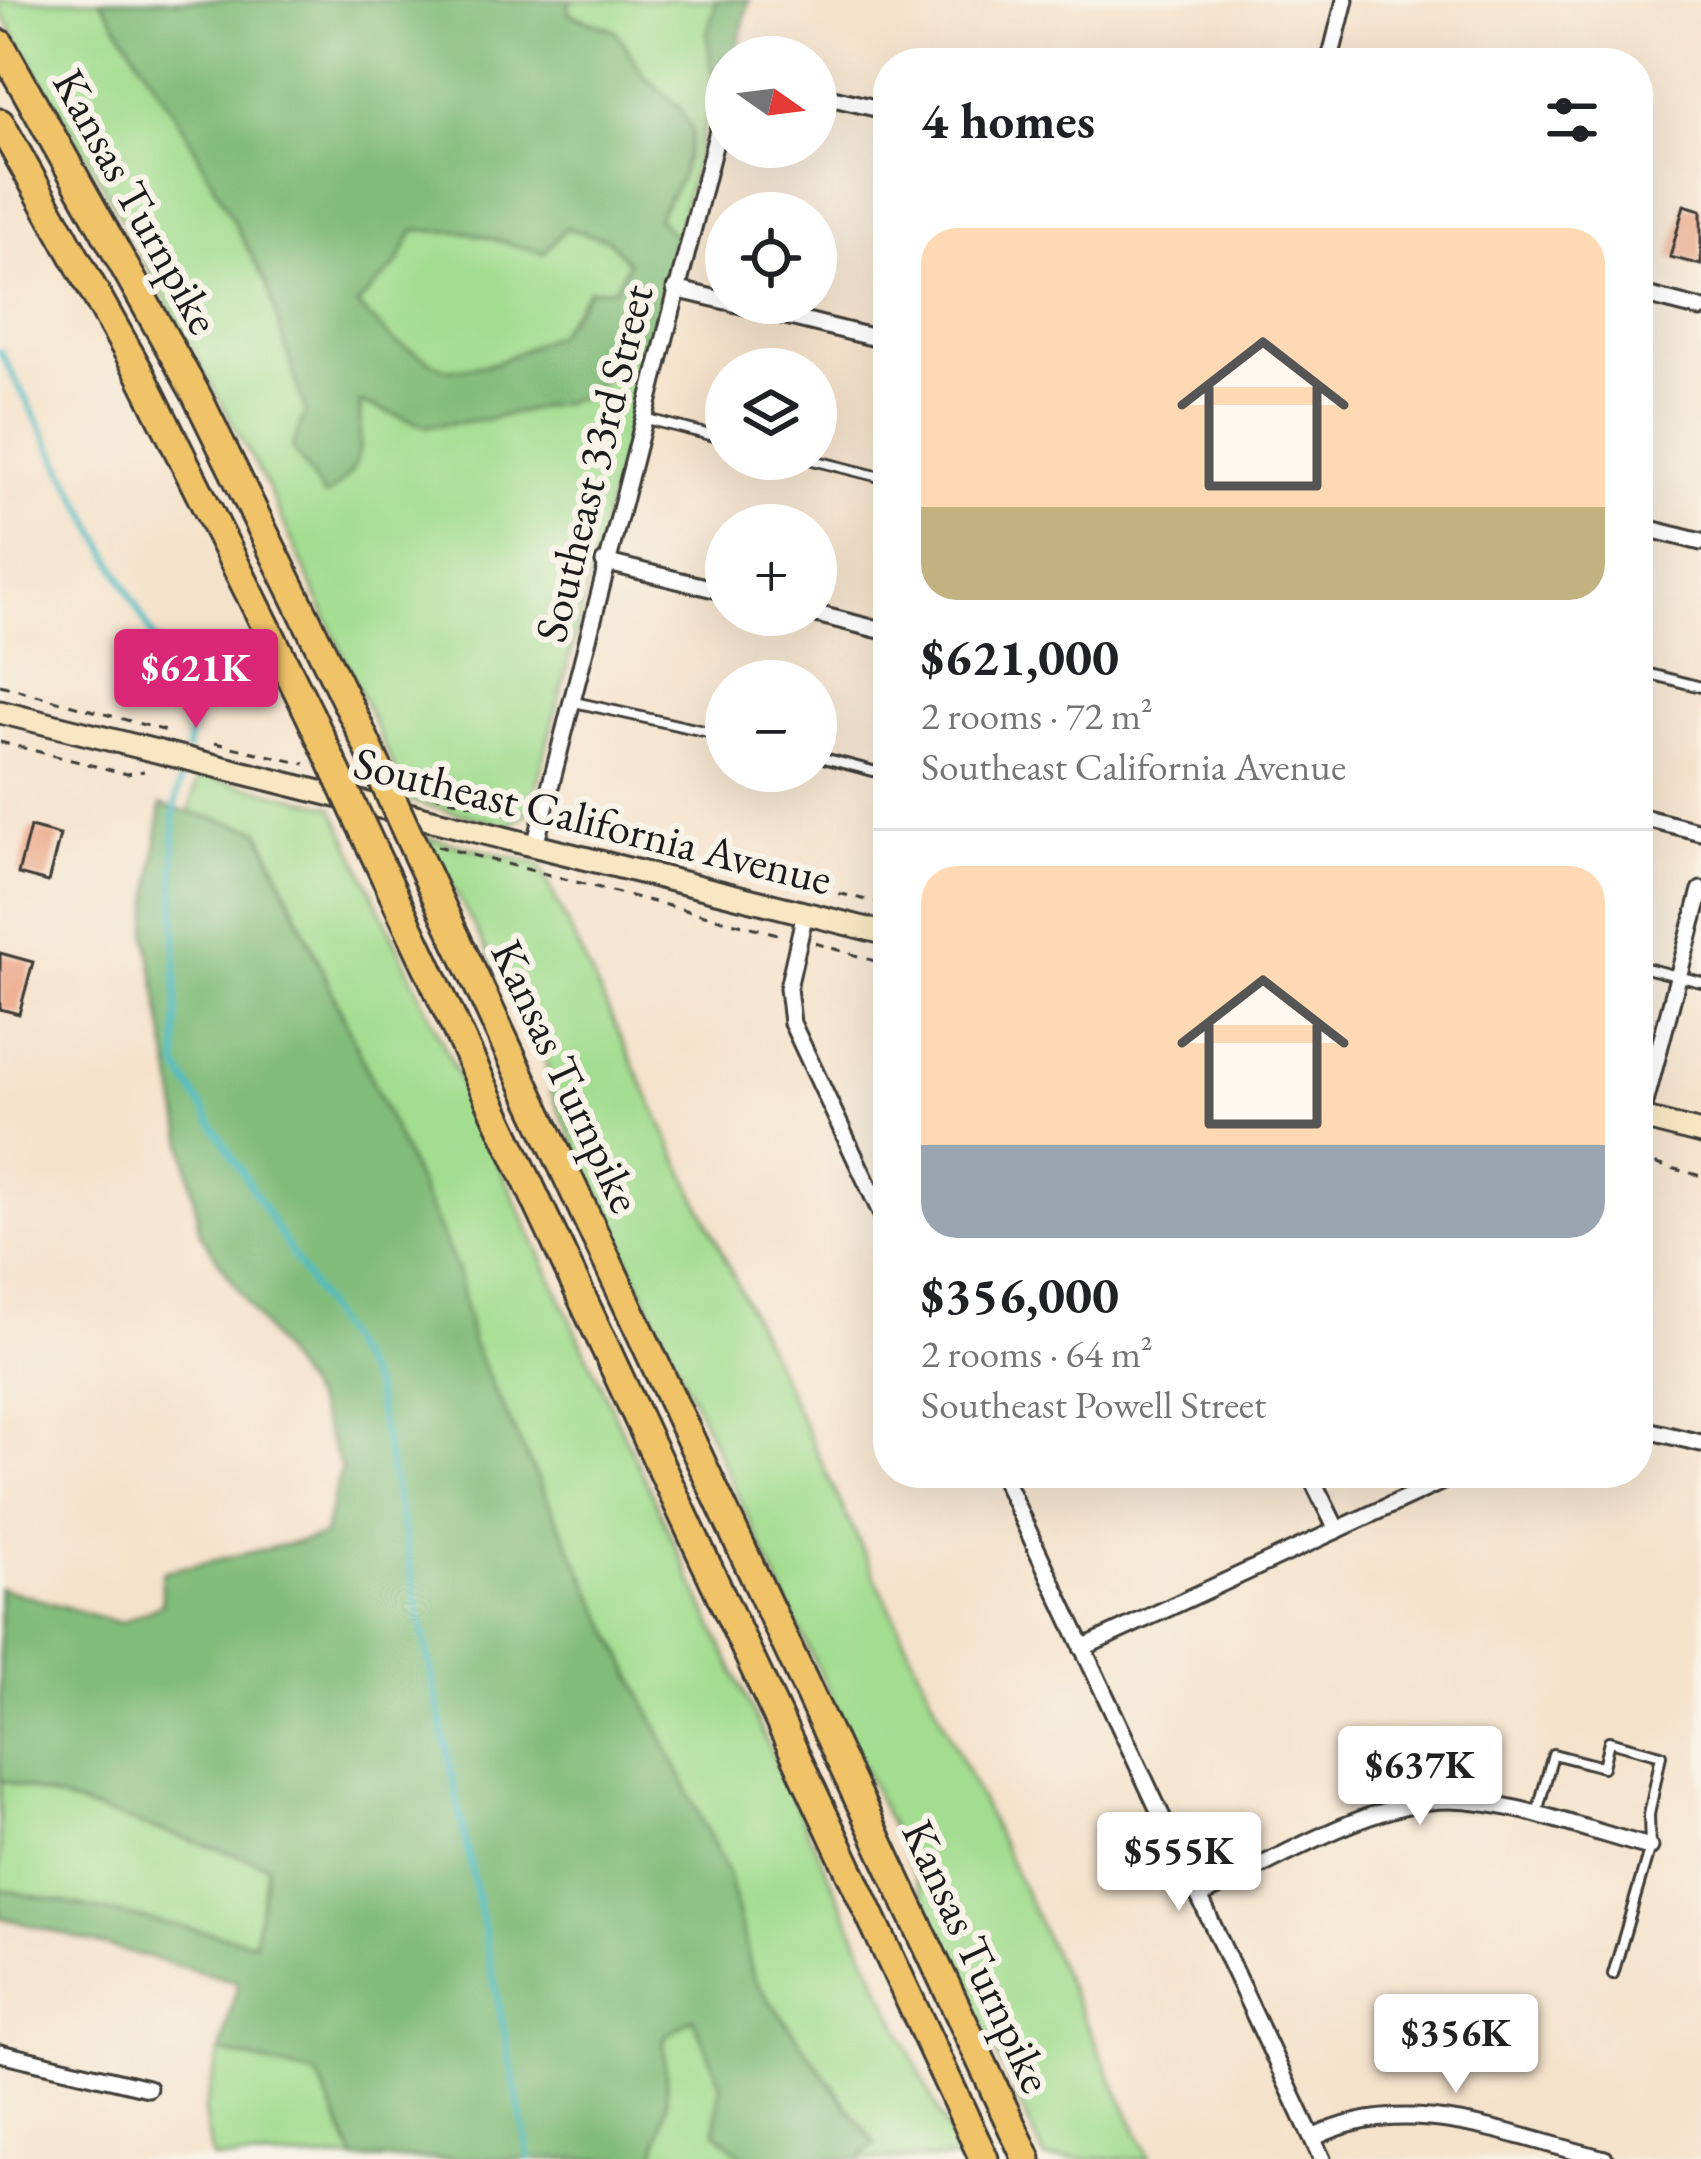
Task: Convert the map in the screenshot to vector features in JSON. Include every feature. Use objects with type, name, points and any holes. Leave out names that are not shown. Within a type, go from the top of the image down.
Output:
[{"type":"highway","name":"Kansas Turnpike","points":[[0,44],[186,375],[358,725],[1027,2159]]},
{"type":"highway","name":"Kansas Turnpike","points":[[0,123],[141,375],[308,713],[983,2159]]},
{"type":"main road","name":"Southeast California Avenue","points":[[0,712],[148,759],[234,770],[873,930]]},
{"type":"main road","points":[[1653,1121],[1701,1133]]},
{"type":"street","points":[[1333,48],[1345,0]]},
{"type":"street","points":[[837,99],[873,107]]},
{"type":"street","name":"Southeast 33rd Street","points":[[535,846],[707,168]]},
{"type":"street","points":[[675,289],[705,296]]},
{"type":"street","points":[[1653,297],[1701,309]]},
{"type":"street","points":[[819,324],[873,337]]},
{"type":"street","points":[[1653,530],[1701,542]]},
{"type":"street","points":[[604,562],[705,587]]},
{"type":"street","points":[[837,619],[873,628]]},
{"type":"street","points":[[1653,821],[1701,832]]},
{"type":"street","points":[[1653,1067],[1701,890]]},
{"type":"street","points":[[805,913],[788,988],[792,1023],[873,1196]]},
{"type":"street","points":[[1653,1432],[1701,1443]]},
{"type":"street","points":[[1008,1488],[1322,2159]]},
{"type":"street","points":[[1317,1488],[1336,1530]]},
{"type":"street","points":[[1082,1648],[1427,1488]]},
{"type":"street","points":[[1199,1896],[1406,1805],[1455,1800],[1650,1847]]},
{"type":"street","points":[[0,2053],[148,2089]]},
{"type":"street","points":[[1313,2138],[1353,2122],[1409,2115],[1605,2159]]},
{"type":"lane","points":[[642,418],[705,434]]},
{"type":"lane","points":[[837,466],[873,475]]},
{"type":"lane","points":[[1653,675],[1701,687]]},
{"type":"lane","points":[[569,701],[705,731]]},
{"type":"lane","points":[[837,762],[873,771]]},
{"type":"lane","points":[[1653,970],[1701,982]]},
{"type":"lane","points":[[1535,1817],[1552,1754],[1603,1767],[1609,1741],[1660,1755],[1649,1815],[1650,1847],[1613,1974]]},
{"type":"path","points":[[0,685],[149,722],[177,734]]},
{"type":"path","points":[[0,742],[127,774],[148,759]]},
{"type":"path","points":[[431,844],[873,961]]},
{"type":"path","points":[[1653,1163],[1701,1176]]},
{"type":"green space","points":[[0,0],[101,0],[185,130],[267,285],[305,411],[359,402],[426,426],[489,419],[583,397],[653,332],[530,811],[508,826],[409,801],[269,490],[83,149],[0,10]]},
{"type":"green space","points":[[101,0],[570,0],[568,13],[616,31],[644,76],[678,105],[693,132],[680,179],[657,217],[676,238],[653,332],[584,397],[489,419],[426,426],[360,402],[358,456],[348,476],[325,497],[292,448],[305,411],[267,285],[185,130]],"holes":[[[566,228],[609,240],[628,263],[615,288],[590,290],[556,334],[496,363],[448,370],[395,342],[357,305],[398,263],[414,230],[467,232],[544,253]]]},
{"type":"green space","points":[[570,0],[717,0],[705,36],[705,124],[676,238],[657,218],[680,179],[678,105],[644,76],[616,31],[567,13]]},
{"type":"green space","points":[[717,0],[749,0],[740,36],[707,34]]},
{"type":"green space","points":[[565,228],[609,240],[628,263],[615,288],[589,290],[557,334],[496,363],[448,370],[395,342],[356,305],[398,263],[413,230],[467,232],[544,253]]},
{"type":"green space","points":[[199,775],[333,807],[960,2159],[859,2159],[875,2143],[754,1979],[728,1874],[472,1343],[458,1272],[260,830],[189,812]]},
{"type":"green space","points":[[161,805],[259,830],[458,1272],[472,1343],[728,1874],[754,1979],[875,2144],[859,2159],[745,2159],[715,2131],[721,2083],[693,2018],[664,2037],[667,2103],[654,2159],[355,2159],[317,2075],[220,2052],[238,1982],[0,1917],[0,1889],[254,1942],[268,1865],[0,1780],[0,1588],[120,1623],[162,1604],[162,1572],[324,1536],[341,1468],[314,1402],[200,1233],[147,935]]},
{"type":"green space","points":[[426,837],[539,864],[1150,2159],[1045,2159],[551,1092],[545,1057]]},
{"type":"green space","points":[[0,1780],[268,1865],[254,1942],[0,1889]]},
{"type":"green space","points":[[694,2018],[721,2084],[715,2131],[745,2159],[654,2159],[667,2103],[664,2036]]},
{"type":"green space","points":[[220,2052],[317,2075],[355,2159],[212,2159],[204,2111]]},
{"type":"building","points":[[1684,205],[1701,210],[1701,265],[1670,257]]},
{"type":"building","points":[[30,827],[60,835],[48,882],[18,874]]},
{"type":"building","points":[[0,953],[33,962],[19,1014],[0,1009]]},
{"type":"waterway","points":[[0,351],[194,714],[187,751]]},
{"type":"waterway","points":[[184,764],[174,812],[178,1067],[374,1389],[530,2159]]}]
